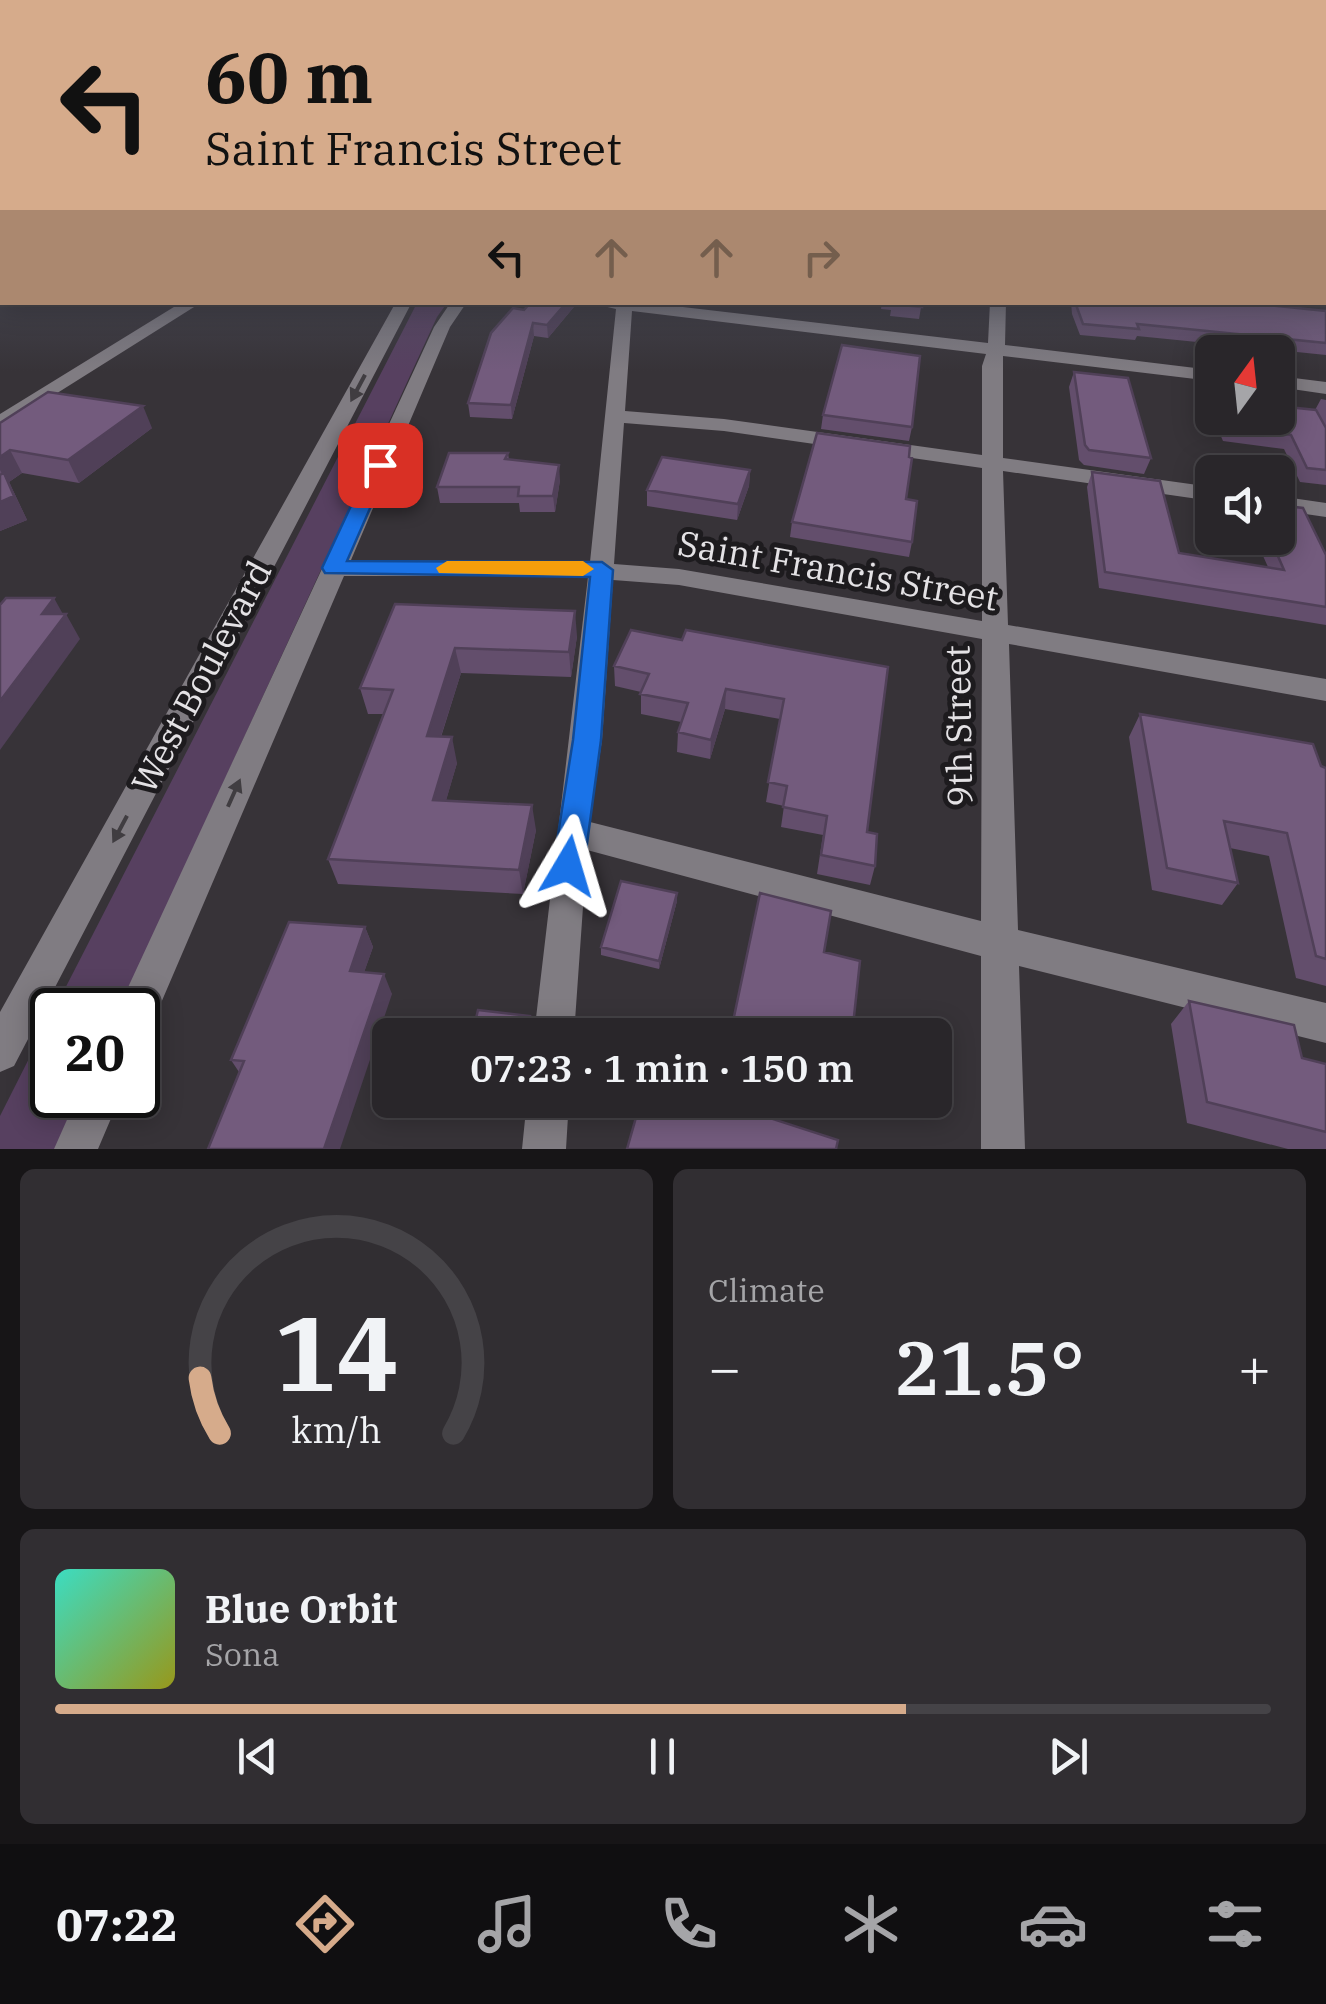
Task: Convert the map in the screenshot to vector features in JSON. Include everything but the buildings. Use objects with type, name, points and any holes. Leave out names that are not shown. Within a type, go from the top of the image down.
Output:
[{"type":"street","points":[[0,423],[189,305]]},
{"type":"street","name":"West Boulevard","points":[[0,1052],[402,305]]},
{"type":"street","name":"West Boulevard","points":[[148,988],[442,327],[457,305]]},
{"type":"street","points":[[616,305],[667,307],[1195,373]]},
{"type":"street","name":"9th Street","points":[[998,305],[1000,333],[990,366],[1003,1149]]},
{"type":"street","points":[[556,1018],[572,832],[587,740],[624,306]]},
{"type":"street","points":[[1295,384],[1326,388]]},
{"type":"street","points":[[615,416],[694,421],[1195,492]]},
{"type":"street","points":[[1295,505],[1326,510]]},
{"type":"street","name":"Saint Francis Street","points":[[333,568],[602,570],[679,578],[1326,690]]},
{"type":"street","points":[[572,832],[1001,944],[1326,1023]]},
{"type":"street","points":[[76,1149],[90,1118]]},
{"type":"street","points":[[544,1149],[547,1118]]},
{"type":"shaded area","points":[[416,305],[446,305],[129,988],[65,988]]},
{"type":"shaded area","points":[[30,1057],[30,1118],[69,1118],[55,1149],[0,1149],[0,1116]]},
{"type":"slow traffic","points":[[447,568],[583,569]]},
{"type":"route","points":[[380,465],[333,568],[602,570],[587,740],[568,866]]}]
